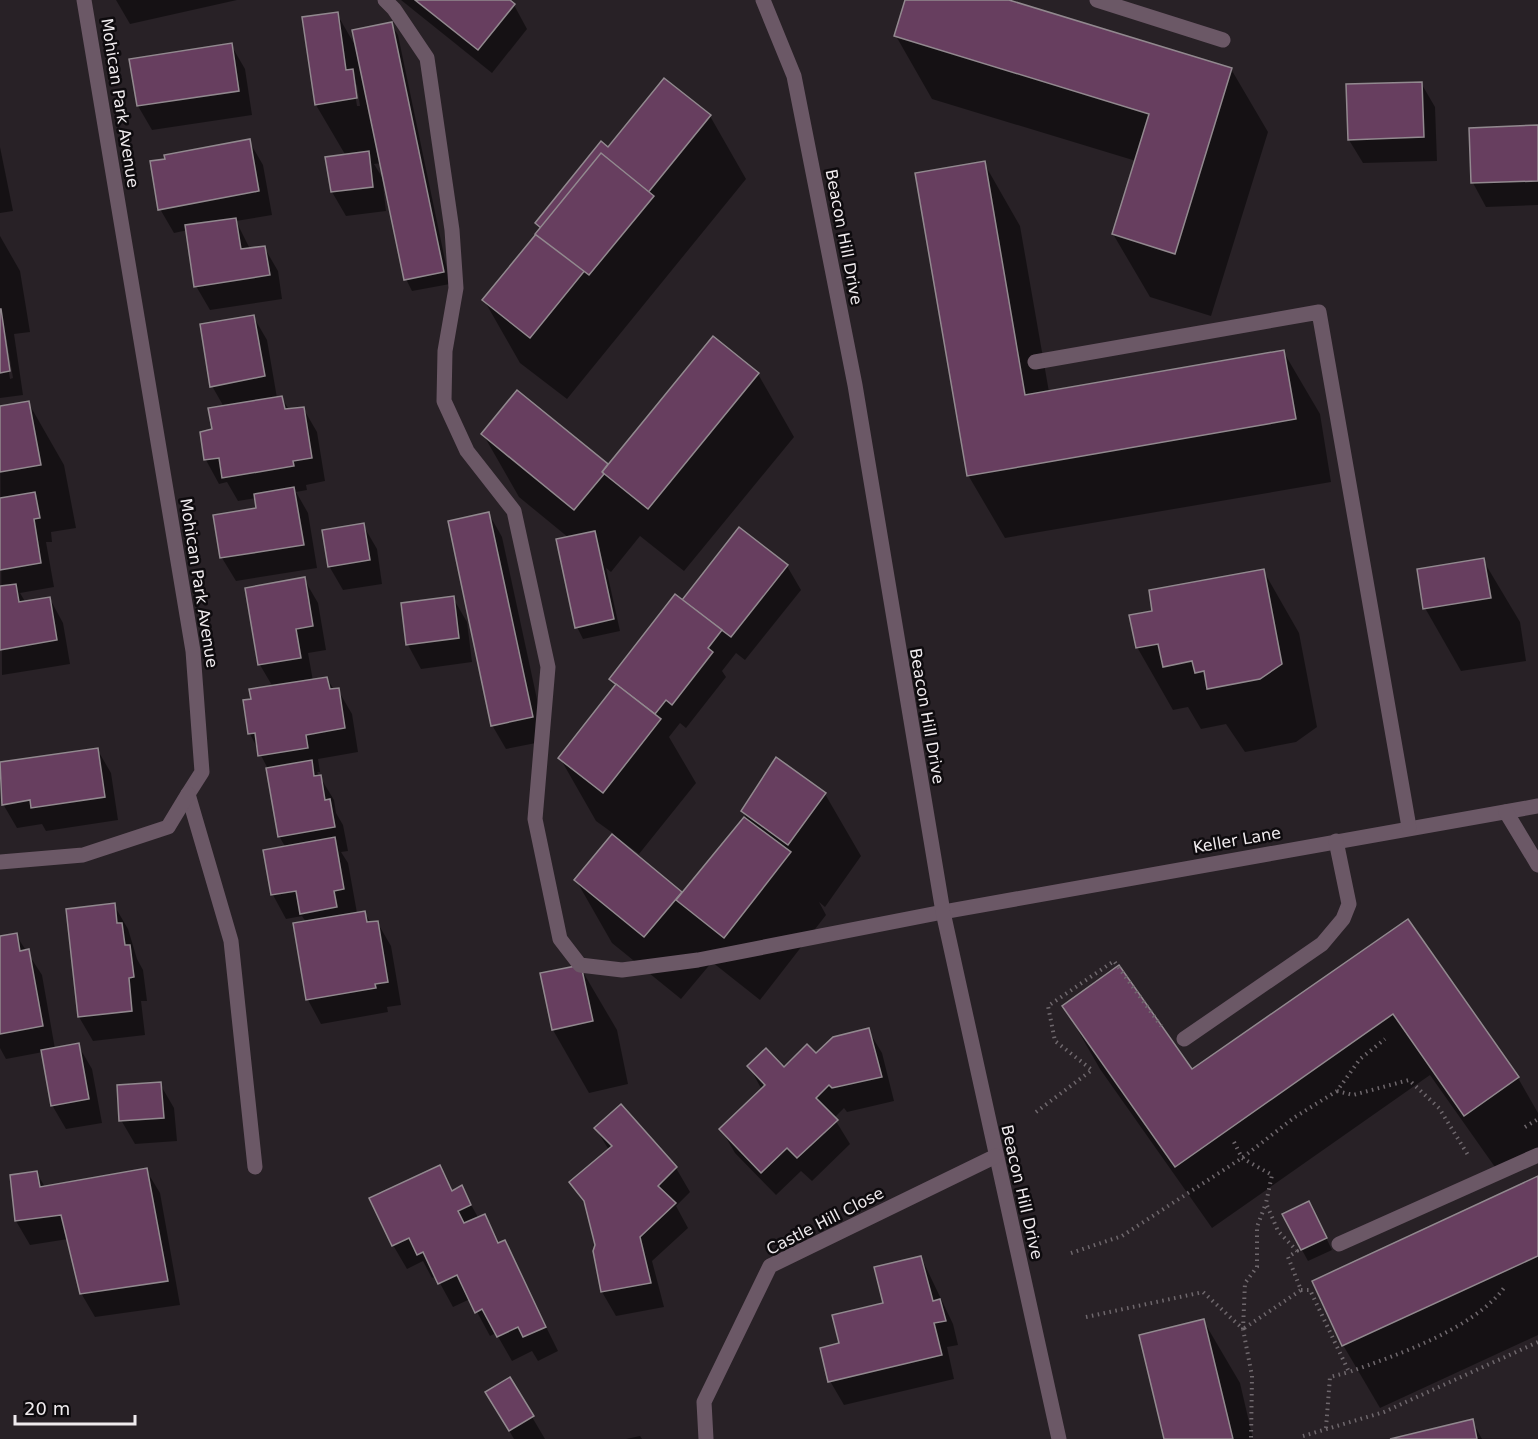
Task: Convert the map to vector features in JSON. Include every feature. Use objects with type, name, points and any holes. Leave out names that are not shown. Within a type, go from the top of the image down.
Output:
[{"type":"street","name":"Mohican Park Avenue","points":[[0,862],[83,855],[168,827],[202,772],[193,651],[84,0]]},
{"type":"street","name":"Keller Lane","points":[[385,0],[394,9],[428,58],[452,230],[456,288],[445,351],[444,401],[467,451],[514,511],[548,667],[535,819],[560,939],[580,965],[622,969],[698,960],[943,912],[1409,827],[1538,806]]},
{"type":"street","name":"Beacon Hill Drive","points":[[763,0],[794,76],[855,385],[943,912],[1059,1439]]},
{"type":"street","points":[[1097,0],[1223,40]]},
{"type":"street","points":[[1035,362],[1319,312],[1409,827]]},
{"type":"street","points":[[188,794],[231,941],[255,1167]]},
{"type":"street","points":[[1506,812],[1538,865]]},
{"type":"street","points":[[1184,1039],[1322,944],[1343,919],[1349,904],[1336,841]]},
{"type":"street","points":[[1339,1244],[1538,1155]]},
{"type":"street","name":"Castle Hill Close","points":[[706,1439],[704,1402],[770,1266],[996,1156]]},
{"type":"path","points":[[1036,1112],[1092,1070],[1055,1041],[1048,1006],[1114,962],[1167,1035],[1184,1039]]},
{"type":"path","points":[[1071,1253],[1122,1236],[1242,1158],[1295,1117],[1337,1091],[1360,1059],[1385,1039]]},
{"type":"path","points":[[1337,1091],[1353,1095],[1409,1080],[1438,1108],[1471,1159]]},
{"type":"path","points":[[1519,1130],[1538,1119]]},
{"type":"path","points":[[1234,1142],[1242,1158],[1272,1174],[1266,1203],[1257,1227],[1257,1267],[1245,1283],[1243,1329],[1252,1376],[1251,1439]]},
{"type":"path","points":[[1266,1203],[1278,1231],[1298,1251],[1288,1257],[1300,1290]]},
{"type":"path","points":[[1326,1429],[1330,1377],[1407,1352],[1478,1313],[1504,1288]]},
{"type":"path","points":[[1243,1329],[1300,1290],[1310,1290],[1349,1372]]},
{"type":"path","points":[[1086,1317],[1203,1293],[1243,1329]]},
{"type":"path","points":[[1303,1436],[1384,1412],[1538,1342]]},
{"type":"building","points":[[415,0],[510,0],[515,4],[478,50]]},
{"type":"building","points":[[905,0],[1009,0],[1232,68],[1175,254],[1112,234],[1149,114],[894,36]]},
{"type":"building","points":[[338,12],[346,70],[353,69],[357,98],[315,105],[302,17]]},
{"type":"building","points":[[392,22],[444,272],[404,280],[352,30]]},
{"type":"building","points":[[232,43],[239,91],[137,106],[129,59]]},
{"type":"building","points":[[664,78],[711,115],[530,338],[482,300],[541,228],[535,223],[601,141],[608,147]]},
{"type":"building","points":[[1422,82],[1424,137],[1348,140],[1346,84]]},
{"type":"building","points":[[1538,125],[1538,181],[1471,183],[1469,128]]},
{"type":"building","points":[[250,139],[259,191],[158,210],[150,161],[165,159],[164,155]]},
{"type":"building","points":[[369,151],[373,187],[331,192],[325,157]]},
{"type":"building","points":[[601,153],[654,196],[589,275],[535,234]]},
{"type":"building","points":[[985,161],[1025,395],[1284,350],[1296,419],[967,476],[915,173]]},
{"type":"building","points":[[236,218],[241,249],[265,246],[270,275],[194,287],[185,225]]},
{"type":"building","points":[[0,309],[10,371],[0,373]]},
{"type":"building","points":[[254,315],[265,376],[210,387],[200,324]]},
{"type":"building","points":[[713,336],[759,373],[648,509],[602,472]]},
{"type":"building","points":[[517,390],[608,464],[602,472],[604,474],[574,510],[481,434]]},
{"type":"building","points":[[282,396],[285,409],[304,407],[312,458],[293,461],[294,466],[222,478],[219,458],[204,460],[200,432],[212,429],[208,408]]},
{"type":"building","points":[[29,401],[41,465],[0,472],[0,406]]},
{"type":"building","points":[[294,487],[304,545],[220,558],[213,515],[256,508],[254,494]]},
{"type":"building","points":[[35,492],[40,518],[34,519],[41,563],[0,570],[0,498]]},
{"type":"building","points":[[489,512],[533,717],[491,726],[448,521]]},
{"type":"building","points":[[364,523],[370,560],[328,567],[322,530]]},
{"type":"building","points":[[739,527],[788,565],[731,637],[682,600]]},
{"type":"building","points":[[595,531],[614,619],[575,628],[556,539]]},
{"type":"building","points":[[1484,558],[1491,598],[1423,609],[1417,569]]},
{"type":"building","points":[[1264,569],[1282,664],[1260,679],[1207,689],[1204,671],[1195,673],[1192,661],[1163,667],[1158,644],[1136,648],[1129,615],[1152,611],[1149,590]]},
{"type":"building","points":[[305,577],[313,626],[296,629],[301,658],[258,665],[245,588]]},
{"type":"building","points":[[16,584],[19,602],[50,597],[57,640],[0,650],[0,586]]},
{"type":"building","points":[[675,594],[722,630],[708,648],[713,652],[672,705],[666,700],[655,714],[609,679]]},
{"type":"building","points":[[454,596],[459,638],[406,645],[401,603]]},
{"type":"building","points":[[327,677],[330,689],[339,688],[345,728],[306,735],[308,748],[258,756],[255,733],[248,734],[243,700],[251,699],[249,689]]},
{"type":"building","points":[[616,684],[661,719],[603,793],[558,758]]},
{"type":"building","points":[[98,748],[105,797],[31,808],[30,800],[2,805],[0,762]]},
{"type":"building","points":[[776,757],[826,793],[788,845],[741,811]]},
{"type":"building","points":[[312,760],[314,776],[321,775],[325,800],[330,799],[335,827],[278,837],[266,768]]},
{"type":"building","points":[[744,817],[791,852],[724,938],[676,900]]},
{"type":"building","points":[[612,834],[682,892],[644,937],[574,880]]},
{"type":"building","points":[[335,837],[344,889],[334,891],[337,907],[300,914],[296,891],[271,895],[263,850]]},
{"type":"building","points":[[115,903],[117,923],[122,923],[125,945],[130,945],[134,977],[129,978],[132,1011],[78,1017],[66,909]]},
{"type":"building","points":[[365,911],[367,922],[378,921],[388,982],[375,984],[376,988],[306,1000],[293,923]]},
{"type":"building","points":[[1408,919],[1519,1077],[1464,1116],[1393,1014],[1175,1167],[1062,1006],[1119,965],[1192,1069]]},
{"type":"building","points":[[17,933],[20,951],[29,949],[43,1026],[0,1034],[0,936]]},
{"type":"building","points":[[581,965],[593,1021],[552,1030],[540,973]]},
{"type":"building","points":[[869,1028],[882,1077],[832,1088],[829,1085],[816,1098],[838,1120],[797,1158],[787,1148],[761,1173],[719,1129],[765,1085],[747,1066],[766,1048],[784,1067],[807,1044],[816,1053],[833,1037]]},
{"type":"building","points":[[79,1043],[89,1099],[51,1106],[41,1050]]},
{"type":"building","points":[[161,1082],[164,1118],[119,1121],[117,1085]]},
{"type":"building","points":[[621,1104],[677,1167],[658,1186],[676,1203],[640,1237],[651,1283],[601,1292],[593,1251],[595,1245],[584,1201],[569,1182],[612,1146],[594,1128]]},
{"type":"building","points":[[440,1165],[452,1191],[462,1185],[471,1205],[458,1211],[464,1223],[485,1214],[498,1243],[505,1240],[546,1327],[523,1337],[518,1327],[497,1337],[482,1309],[475,1313],[457,1275],[438,1284],[423,1252],[417,1255],[409,1238],[392,1246],[369,1198]]},
{"type":"building","points":[[147,1168],[168,1281],[80,1294],[61,1215],[15,1221],[10,1175],[37,1171],[40,1187]]},
{"type":"building","points":[[1538,1176],[1538,1256],[1342,1346],[1312,1281]]},
{"type":"building","points":[[1309,1201],[1327,1238],[1301,1250],[1282,1214]]},
{"type":"building","points":[[921,1256],[933,1301],[940,1299],[946,1321],[934,1323],[942,1355],[828,1382],[820,1348],[839,1343],[832,1315],[883,1303],[874,1267]]},
{"type":"building","points":[[1204,1319],[1233,1439],[1164,1439],[1139,1335]]},
{"type":"building","points":[[510,1377],[534,1416],[509,1431],[485,1392]]},
{"type":"building","points":[[1473,1419],[1477,1439],[1390,1439]]}]
